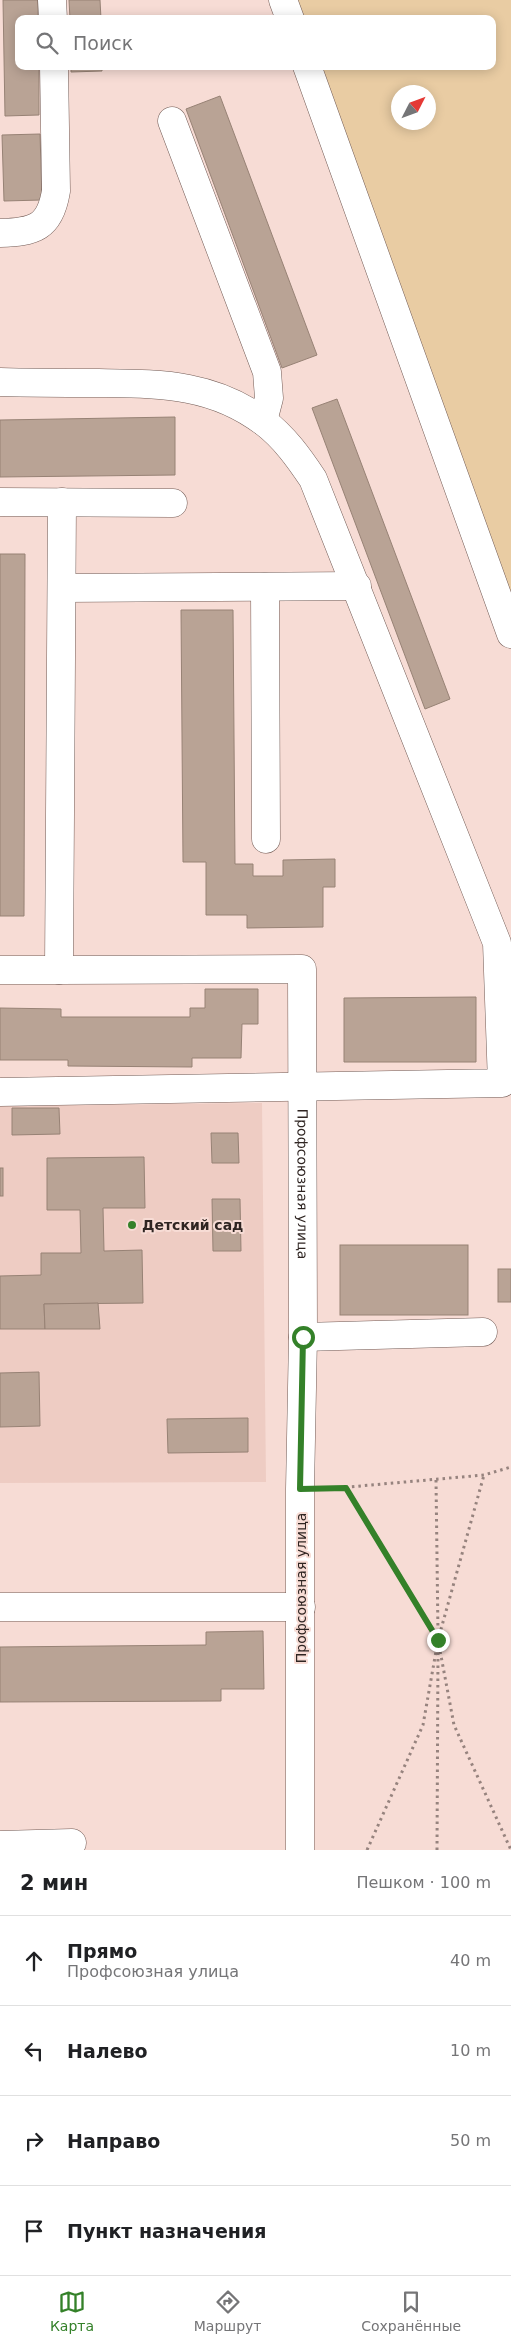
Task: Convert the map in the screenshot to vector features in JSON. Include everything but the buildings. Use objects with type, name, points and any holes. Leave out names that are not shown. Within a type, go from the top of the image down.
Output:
[{"type":"street","points":[[52,0],[53,15]]},
{"type":"street","points":[[283,0],[289,15]]},
{"type":"street","points":[[0,232],[20,232],[34,229],[46,221],[54,206],[56,191],[54,70]]},
{"type":"street","points":[[308,70],[511,634]]},
{"type":"street","points":[[172,120],[267,372],[269,398],[263,421]]},
{"type":"street","points":[[0,382],[168,384],[204,391],[236,405],[263,421],[289,445],[313,479],[497,943],[502,1083],[0,1092]]},
{"type":"street","points":[[0,502],[172,502]]},
{"type":"street","points":[[0,970],[59,970],[62,502]]},
{"type":"street","points":[[62,588],[357,586]]},
{"type":"street","points":[[265,587],[266,839]]},
{"type":"street","name":"Профсоюзная улица","points":[[59,970],[302,969],[303,1337],[300,1489],[300,1850]]},
{"type":"street","points":[[303,1337],[483,1332]]},
{"type":"street","points":[[0,1607],[301,1607]]},
{"type":"street","points":[[0,1844],[72,1843]]},
{"type":"path","points":[[300,1489],[346,1488],[436,1480],[484,1474],[511,1467]]},
{"type":"path","points":[[367,1850],[423,1725],[438,1640],[484,1474]]},
{"type":"path","points":[[436,1480],[438,1640],[437,1850]]},
{"type":"path","points":[[346,1488],[438,1640],[454,1725],[511,1850]]},
{"type":"shaded area","points":[[293,0],[511,0],[511,609],[318,70],[496,70],[496,15],[299,15]]},
{"type":"shaded area","name":"Детский сад","points":[[262,1103],[266,1482],[0,1483],[0,1106]]},
{"type":"place","name":"Детский сад","points":[[132,1225]]},
{"type":"route","points":[[303,1337],[300,1489],[346,1488],[438,1640]]}]
